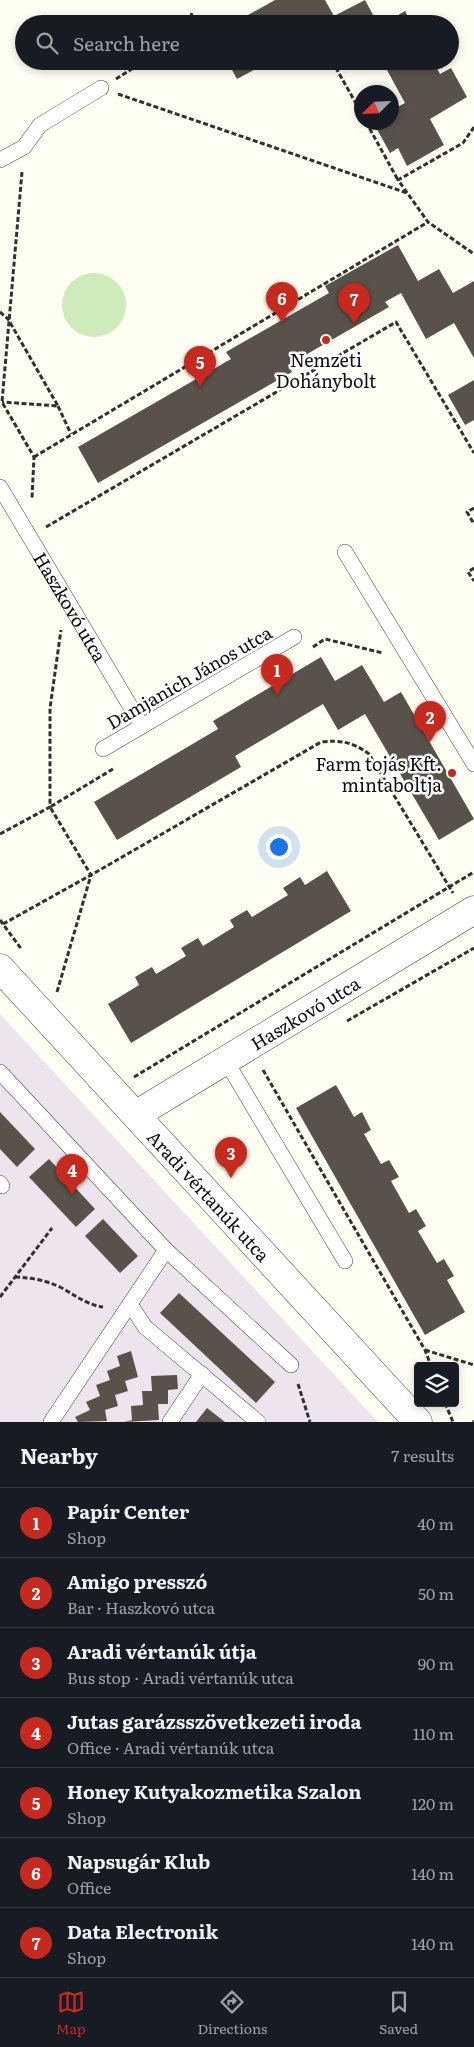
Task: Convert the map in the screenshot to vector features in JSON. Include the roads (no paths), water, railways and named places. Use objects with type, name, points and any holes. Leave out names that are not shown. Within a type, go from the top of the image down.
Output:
[{"type":"street","name":"Haszkovó utca","points":[[137,1114],[470,912]]},
{"type":"street","name":"Aradi vértanúk utca","points":[[0,968],[137,1114],[418,1422]]},
{"type":"lane","points":[[0,160],[24,147],[40,125],[101,88]]},
{"type":"lane","name":"Haszkovó utca","points":[[0,487],[142,726]]},
{"type":"lane","points":[[345,552],[474,764]]},
{"type":"lane","name":"Damjanich János utca","points":[[102,749],[294,637]]},
{"type":"lane","points":[[226,1061],[344,1261]]},
{"type":"lane","points":[[0,1072],[166,1250],[291,1365]]},
{"type":"lane","points":[[52,1422],[166,1250]]},
{"type":"lane","points":[[130,1304],[146,1327],[258,1422]]},
{"type":"lane","points":[[170,1422],[202,1374]]},
{"type":"place","name":"Napsugár Klub","points":[[282,323]]},
{"type":"place","name":"Data Electronik","points":[[354,324]]},
{"type":"place","name":"Nemzeti Dohánybolt","points":[[326,340]]},
{"type":"place","name":"Honey Kutyakozmetika Szalon","points":[[200,387]]},
{"type":"place","name":"Papír Center","points":[[277,695]]},
{"type":"place","name":"Amigo presszó","points":[[430,742]]},
{"type":"place","name":"Farm tojás Kft. mintaboltja","points":[[452,773]]},
{"type":"place","name":"Aradi vértanúk útja","points":[[231,1178]]},
{"type":"place","name":"Jutas garázsszövetkezeti iroda","points":[[72,1195]]}]
